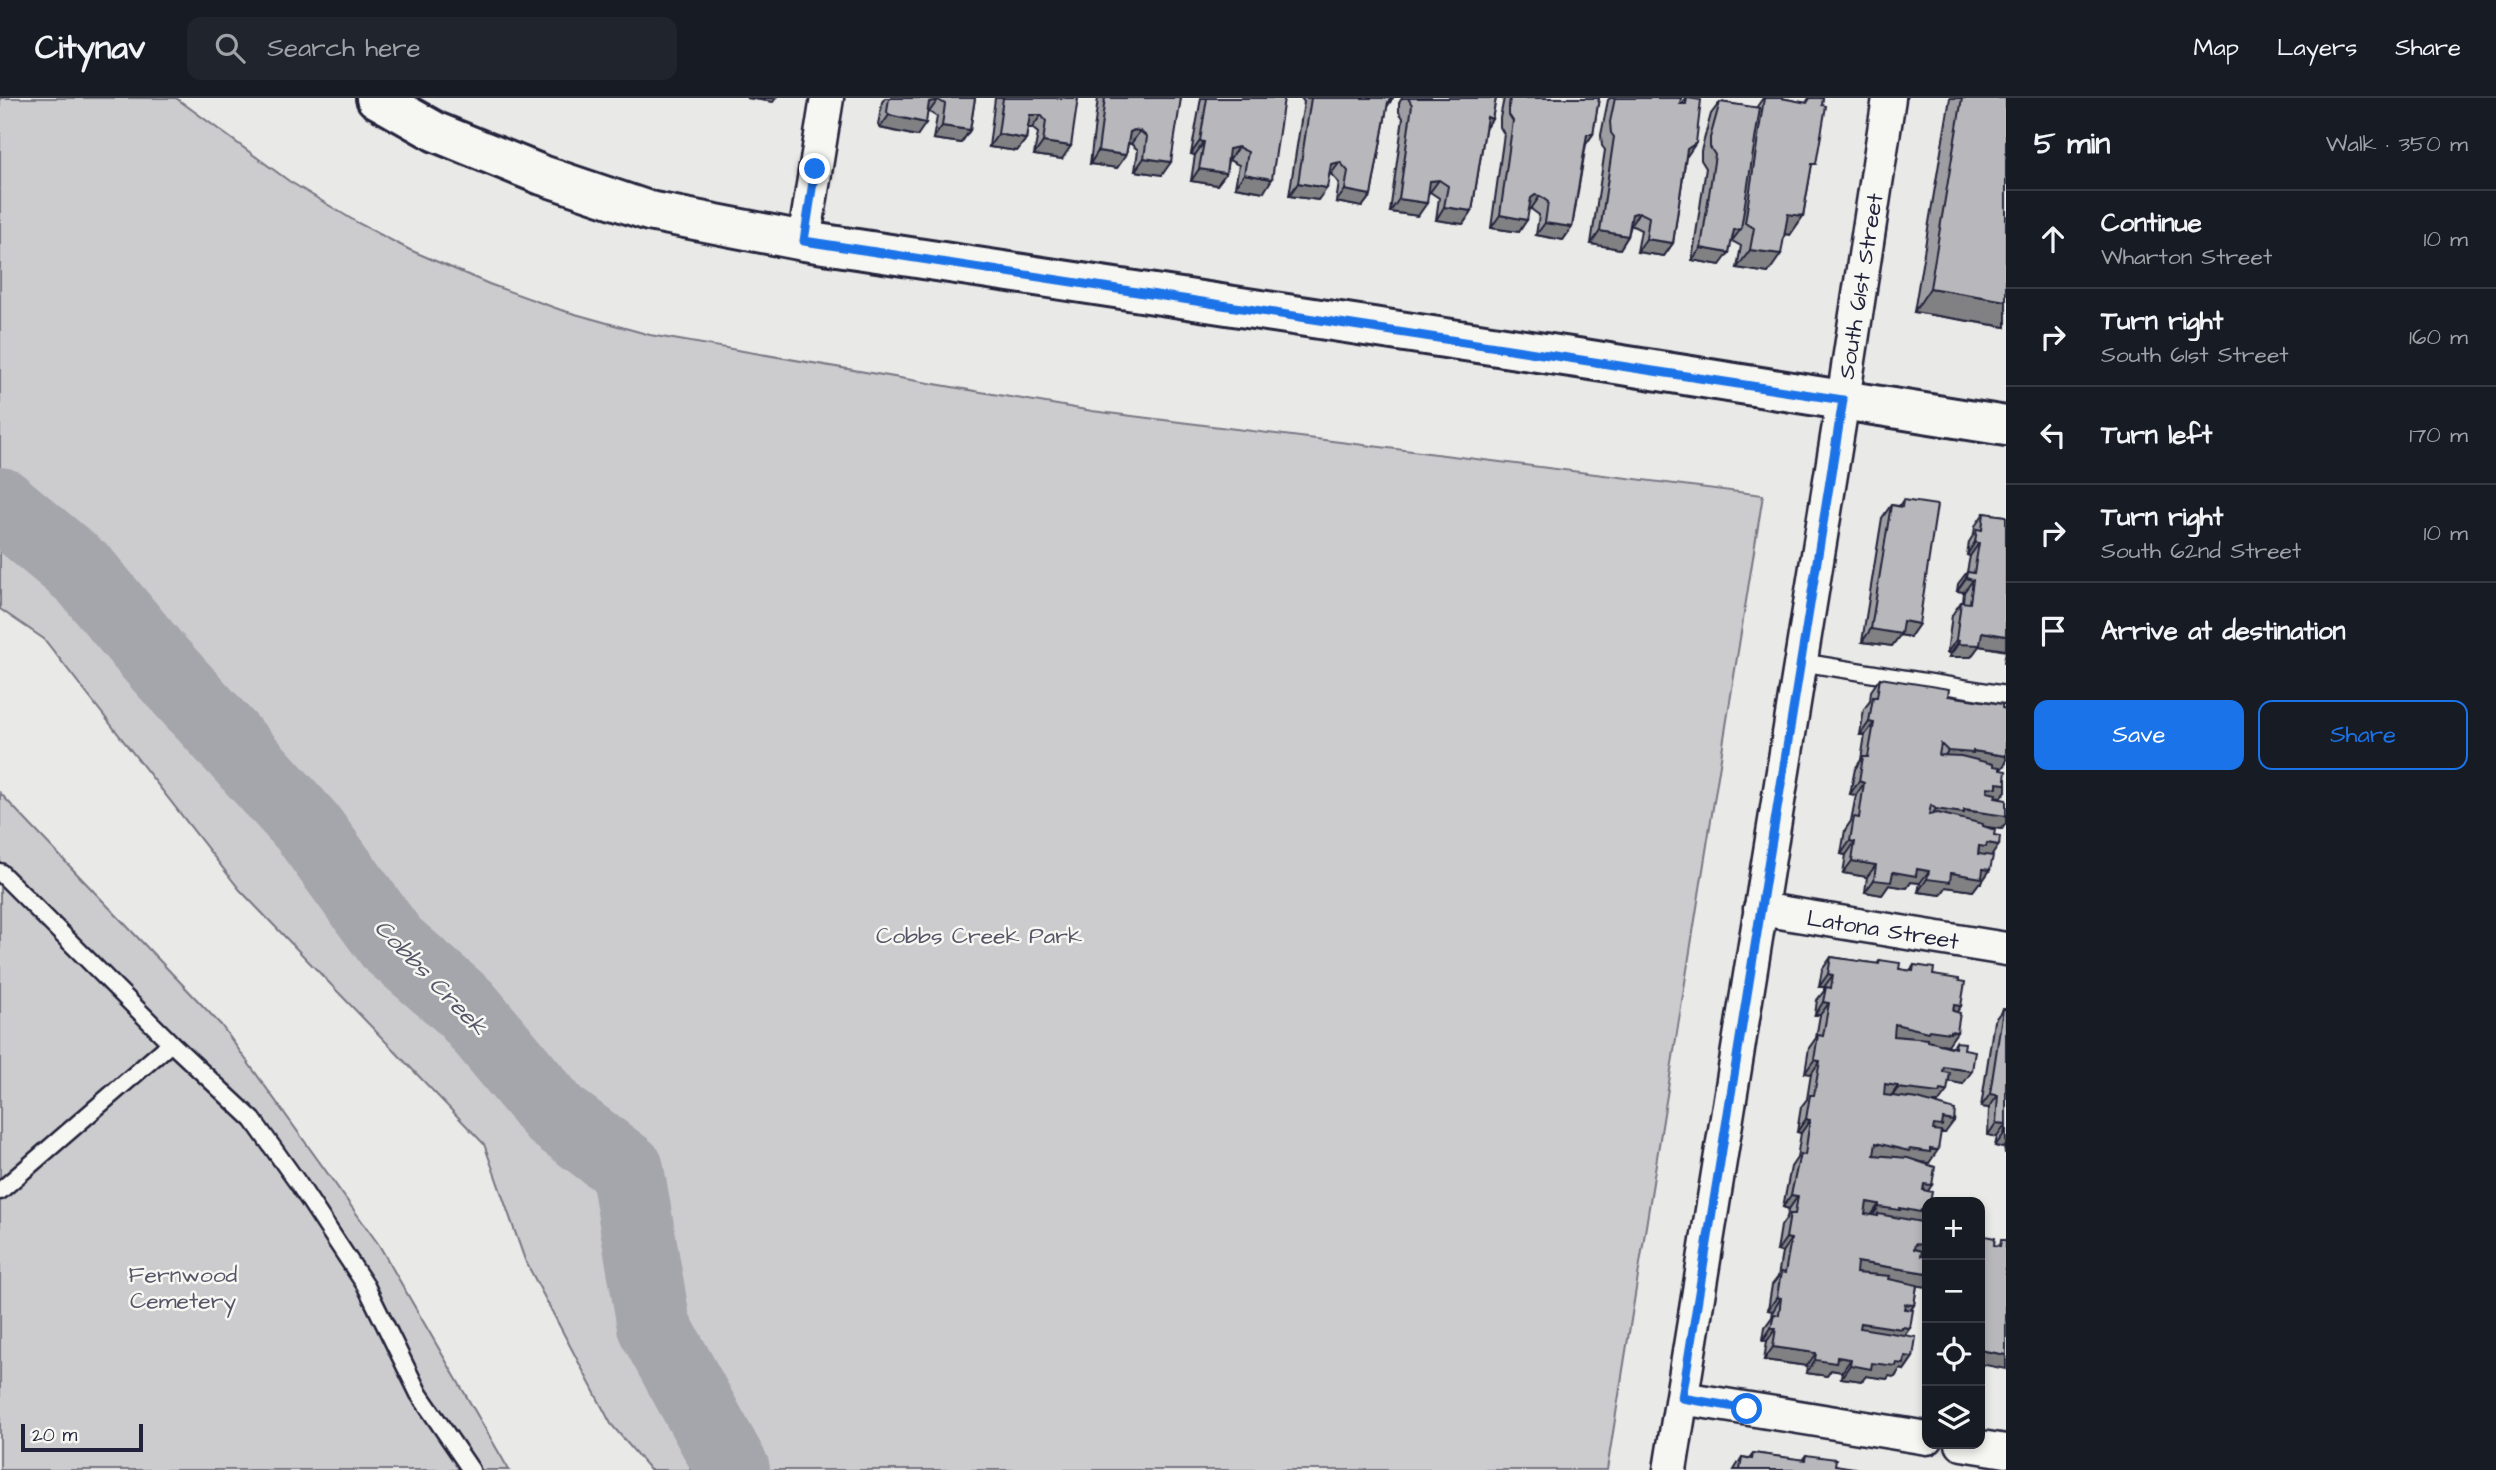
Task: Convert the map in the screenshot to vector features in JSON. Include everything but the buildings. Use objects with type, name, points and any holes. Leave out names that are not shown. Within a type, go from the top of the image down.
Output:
[{"type":"main road","points":[[376,98],[436,132],[542,175],[649,211],[804,241],[2006,426]]},
{"type":"street","points":[[804,241],[827,98]]},
{"type":"street","name":"South 61st Street","points":[[1670,1470],[1843,400],[1883,99]]},
{"type":"street","name":"Latona Street","points":[[1760,909],[2006,949]]},
{"type":"street","points":[[1682,1398],[1922,1437]]},
{"type":"street","points":[[1985,1448],[2006,1451]]},
{"type":"lane","points":[[1800,662],[2006,695]]},
{"type":"lane","points":[[0,872],[171,1043],[253,1120],[366,1286],[419,1394],[471,1470]]},
{"type":"lane","points":[[0,1191],[171,1043]]},
{"type":"green space","name":"Cobbs Creek Park","points":[[0,98],[176,98],[289,181],[358,223],[410,250],[489,284],[561,310],[650,335],[1092,411],[1763,495],[1607,1470],[650,1470],[611,1424],[525,1260],[484,1144],[240,890],[44,639],[0,609]]},
{"type":"green space","name":"Fernwood Cemetery","points":[[0,793],[221,1025],[379,1245],[509,1470],[0,1470]]},
{"type":"waterway","name":"Cobbs Creek","points":[[0,504],[85,575],[153,657],[307,827],[392,944],[465,1007],[555,1115],[627,1169],[654,1326],[733,1470]]},
{"type":"route","points":[[815,169],[804,241],[1843,400],[1682,1398],[1747,1409]]}]
